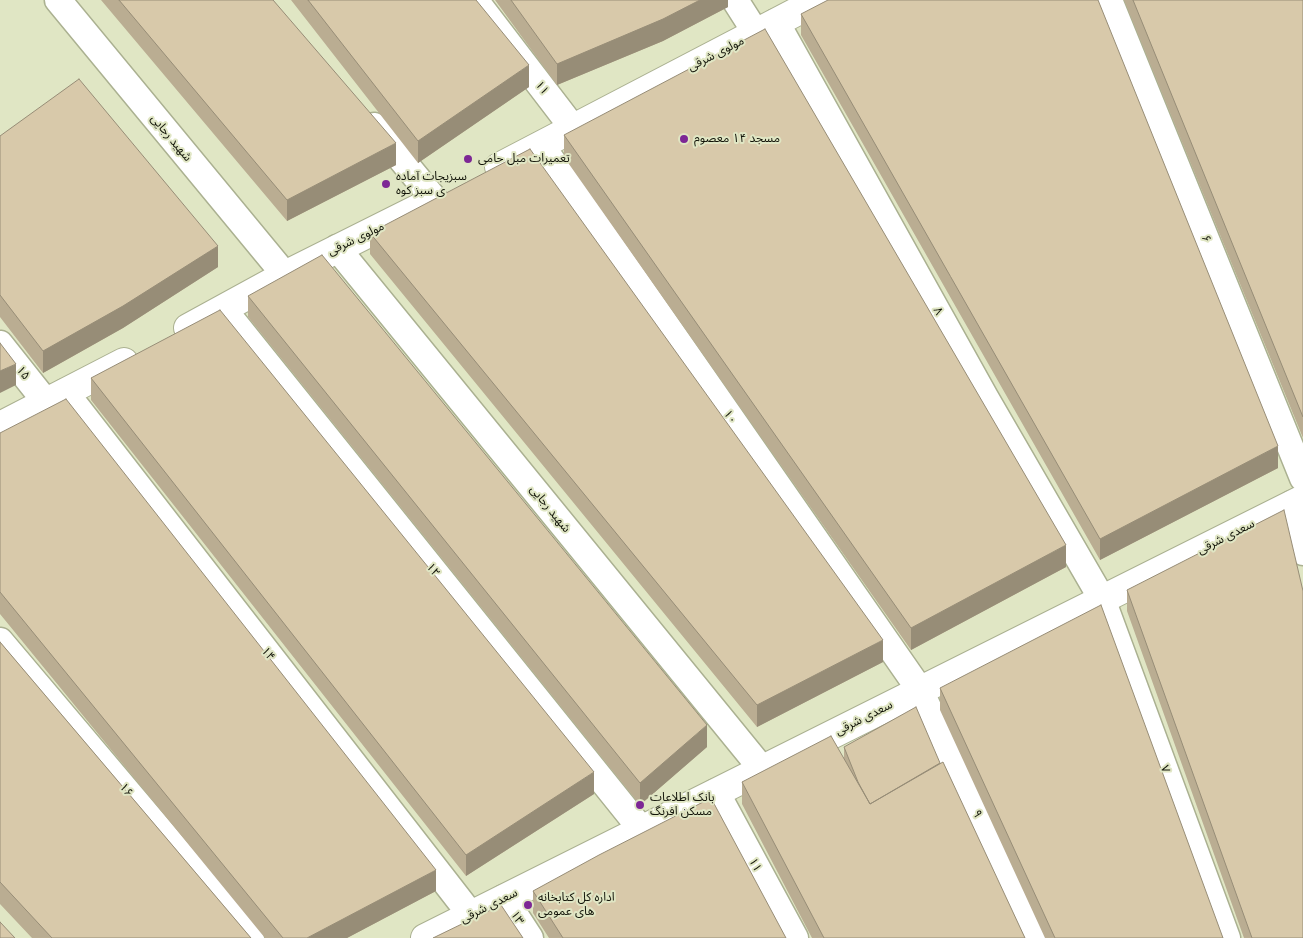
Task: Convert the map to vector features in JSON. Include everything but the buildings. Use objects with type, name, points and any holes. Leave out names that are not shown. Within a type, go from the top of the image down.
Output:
[{"type":"main road","name":"مولوی شرقی","points":[[479,177],[819,0]]},
{"type":"main road","name":"مولوی شرقی","points":[[0,426],[224,310],[285,275],[444,195]]},
{"type":"main road","name":"سعدی شرقی","points":[[425,938],[1297,501]]},
{"type":"street","name":"شهید رجایی","points":[[58,0],[285,275]]},
{"type":"street","name":"۱۱","points":[[475,0],[573,128]]},
{"type":"street","points":[[735,0],[766,28]]},
{"type":"street","name":"۶","points":[[1109,0],[1166,165],[1303,478]]},
{"type":"street","name":"۸","points":[[766,28],[927,274],[985,397],[1102,599]]},
{"type":"street","points":[[359,108],[444,195]]},
{"type":"street","name":"۱۰","points":[[541,145],[920,690]]},
{"type":"street","name":"شهید رجایی","points":[[337,248],[762,769]]},
{"type":"street","name":"۱۲","points":[[224,310],[642,830]]},
{"type":"street","name":"۱۵","points":[[0,344],[55,397]]},
{"type":"street","name":"۱۴","points":[[55,397],[471,915]]},
{"type":"street","points":[[1297,501],[1303,552]]},
{"type":"street","name":"۷","points":[[1102,599],[1227,938]]},
{"type":"street","name":"۱۶","points":[[0,641],[251,938]]},
{"type":"street","name":"۹","points":[[920,690],[1034,938]]},
{"type":"street","name":"۱۱","points":[[716,792],[795,938]]},
{"type":"street","name":"۱۳","points":[[504,898],[530,938]]},
{"type":"place","name":"مسجد ۱۴ معصوم","points":[[684,139]]},
{"type":"place","name":"تعمیرات مبل حامی","points":[[468,159]]},
{"type":"place","name":"سبزیجات آماده ی سبز کوه","points":[[386,184]]},
{"type":"place","name":"بانک اطلاعات مسکن افرنگ","points":[[640,805]]},
{"type":"place","name":"اداره کل کتابخانه های عمومی","points":[[528,905]]}]
